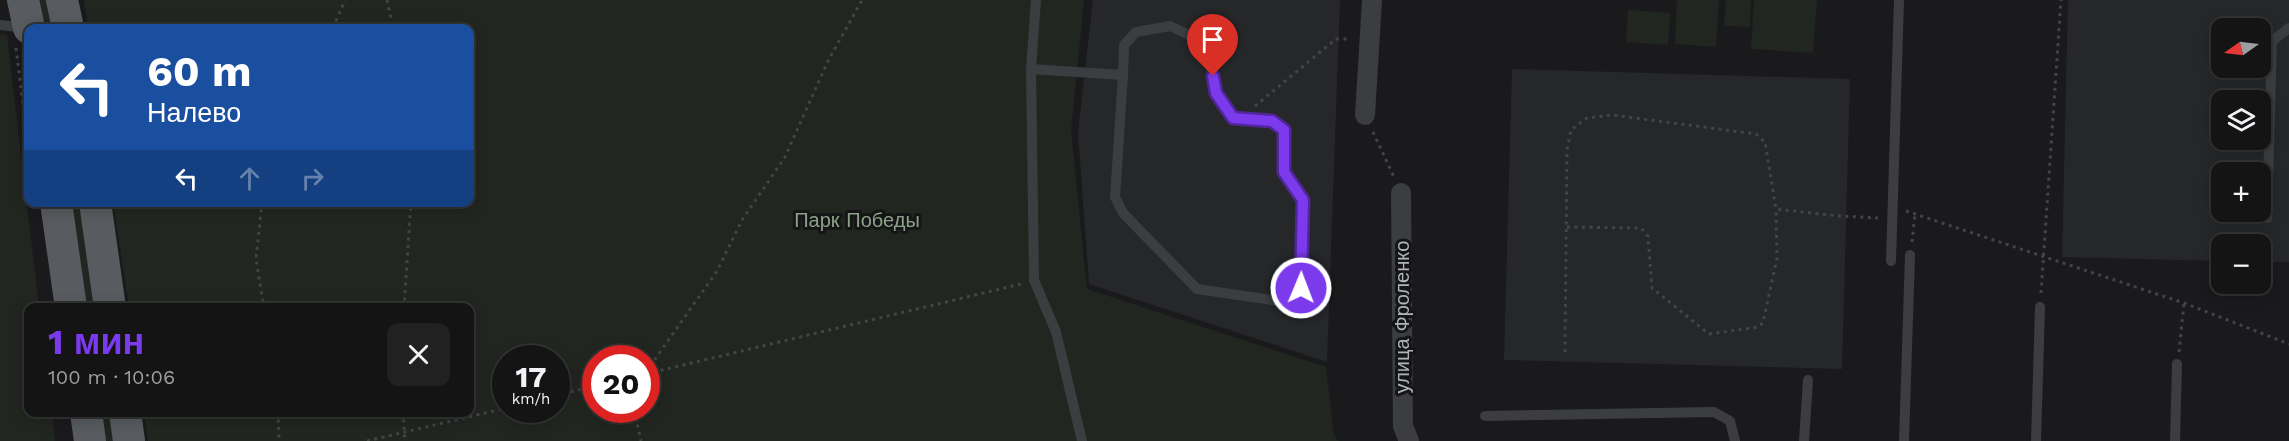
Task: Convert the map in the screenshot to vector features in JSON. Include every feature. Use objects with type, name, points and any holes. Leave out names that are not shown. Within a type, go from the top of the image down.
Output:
[{"type":"main road","points":[[62,0],[67,24]]},
{"type":"main road","points":[[57,207],[70,303]]},
{"type":"main road","points":[[96,207],[109,303]]},
{"type":"main road","points":[[87,417],[90,441]]},
{"type":"main road","points":[[126,417],[129,441]]},
{"type":"street","points":[[1365,116],[1372,0]]},
{"type":"street","name":"улица Фроленко","points":[[1401,193],[1403,426],[1409,441]]},
{"type":"lane","points":[[1036,0],[1031,69],[1034,280],[1056,332],[1082,441]]},
{"type":"lane","points":[[1892,261],[1899,0]]},
{"type":"lane","points":[[0,25],[23,21]]},
{"type":"lane","points":[[1170,26],[1206,42],[1216,93],[1233,118],[1272,121],[1284,130],[1284,172],[1303,200],[1301,288],[1286,302],[1197,289],[1123,213],[1115,197],[1123,75],[1124,45],[1136,32],[1170,26]]},
{"type":"lane","points":[[2269,162],[2272,41],[2289,28]]},
{"type":"lane","points":[[1031,69],[1123,75]]},
{"type":"lane","points":[[1904,441],[1910,255]]},
{"type":"lane","points":[[2036,441],[2040,307]]},
{"type":"lane","points":[[2175,441],[2177,364]]},
{"type":"lane","points":[[1804,441],[1808,380]]},
{"type":"lane","points":[[1485,416],[1714,412],[1730,421],[1736,441]]},
{"type":"path","points":[[335,24],[345,0]]},
{"type":"path","points":[[387,0],[392,24]]},
{"type":"path","points":[[660,353],[717,271],[742,220],[785,157],[828,61],[862,0]]},
{"type":"path","points":[[2040,307],[2061,0]]},
{"type":"path","points":[[23,21],[24,46]]},
{"type":"path","points":[[1239,118],[1336,39],[1370,40]]},
{"type":"path","points":[[1565,352],[1567,150],[1571,130],[1587,118],[1612,115],[1756,134],[1765,142],[1776,209],[1777,258],[1763,323],[1758,327],[1709,333],[1652,288],[1648,236],[1641,228],[1567,227]]},
{"type":"path","points":[[1365,116],[1401,193]]},
{"type":"path","points":[[261,207],[256,259],[263,303]]},
{"type":"path","points":[[404,303],[411,207]]},
{"type":"path","points":[[1776,209],[1839,216],[1892,212],[1915,214],[2184,303],[2289,344]]},
{"type":"path","points":[[1910,255],[1915,214]]},
{"type":"path","points":[[660,370],[1034,280]]},
{"type":"path","points":[[2177,364],[2184,303]]},
{"type":"path","points":[[474,416],[492,411]]},
{"type":"path","points":[[278,417],[279,441]]},
{"type":"path","points":[[404,417],[405,441]]},
{"type":"path","points":[[367,441],[468,417]]},
{"type":"path","points":[[637,423],[641,441]]},
{"type":"shaded area","points":[[1093,0],[1340,0],[1327,362],[1089,284],[1078,133]]},
{"type":"shaded area","points":[[2068,0],[2289,0],[2289,262],[2271,262],[2271,234],[2211,234],[2211,261],[2062,257]]},
{"type":"shaded area","points":[[1512,69],[1850,79],[1842,369],[1504,360]]},
{"type":"green space","points":[[37,0],[47,0],[52,24],[42,24]]},
{"type":"green space","name":"Парк Победы","points":[[84,0],[1084,0],[1071,131],[1087,289],[1326,367],[1334,436],[1339,441],[148,441],[145,417],[474,417],[474,303],[128,303],[114,207],[474,207],[474,24],[87,24]]},
{"type":"green space","points":[[1677,0],[1719,0],[1716,47],[1675,44]]},
{"type":"green space","points":[[1726,0],[1751,0],[1750,27],[1724,26]]},
{"type":"green space","points":[[1754,0],[1817,0],[1813,53],[1751,49]]},
{"type":"green space","points":[[1628,10],[1670,13],[1668,45],[1626,42]]},
{"type":"green space","points":[[0,34],[7,35],[24,180],[24,207],[27,207],[39,303],[24,303],[24,417],[52,417],[55,441],[0,441]]},
{"type":"green space","points":[[72,207],[82,207],[95,303],[85,303]]},
{"type":"green space","points":[[102,417],[112,417],[115,441],[105,441]]},
{"type":"route","points":[[1213,76],[1216,93],[1233,118],[1272,121],[1284,130],[1284,172],[1303,200],[1301,288]]}]
